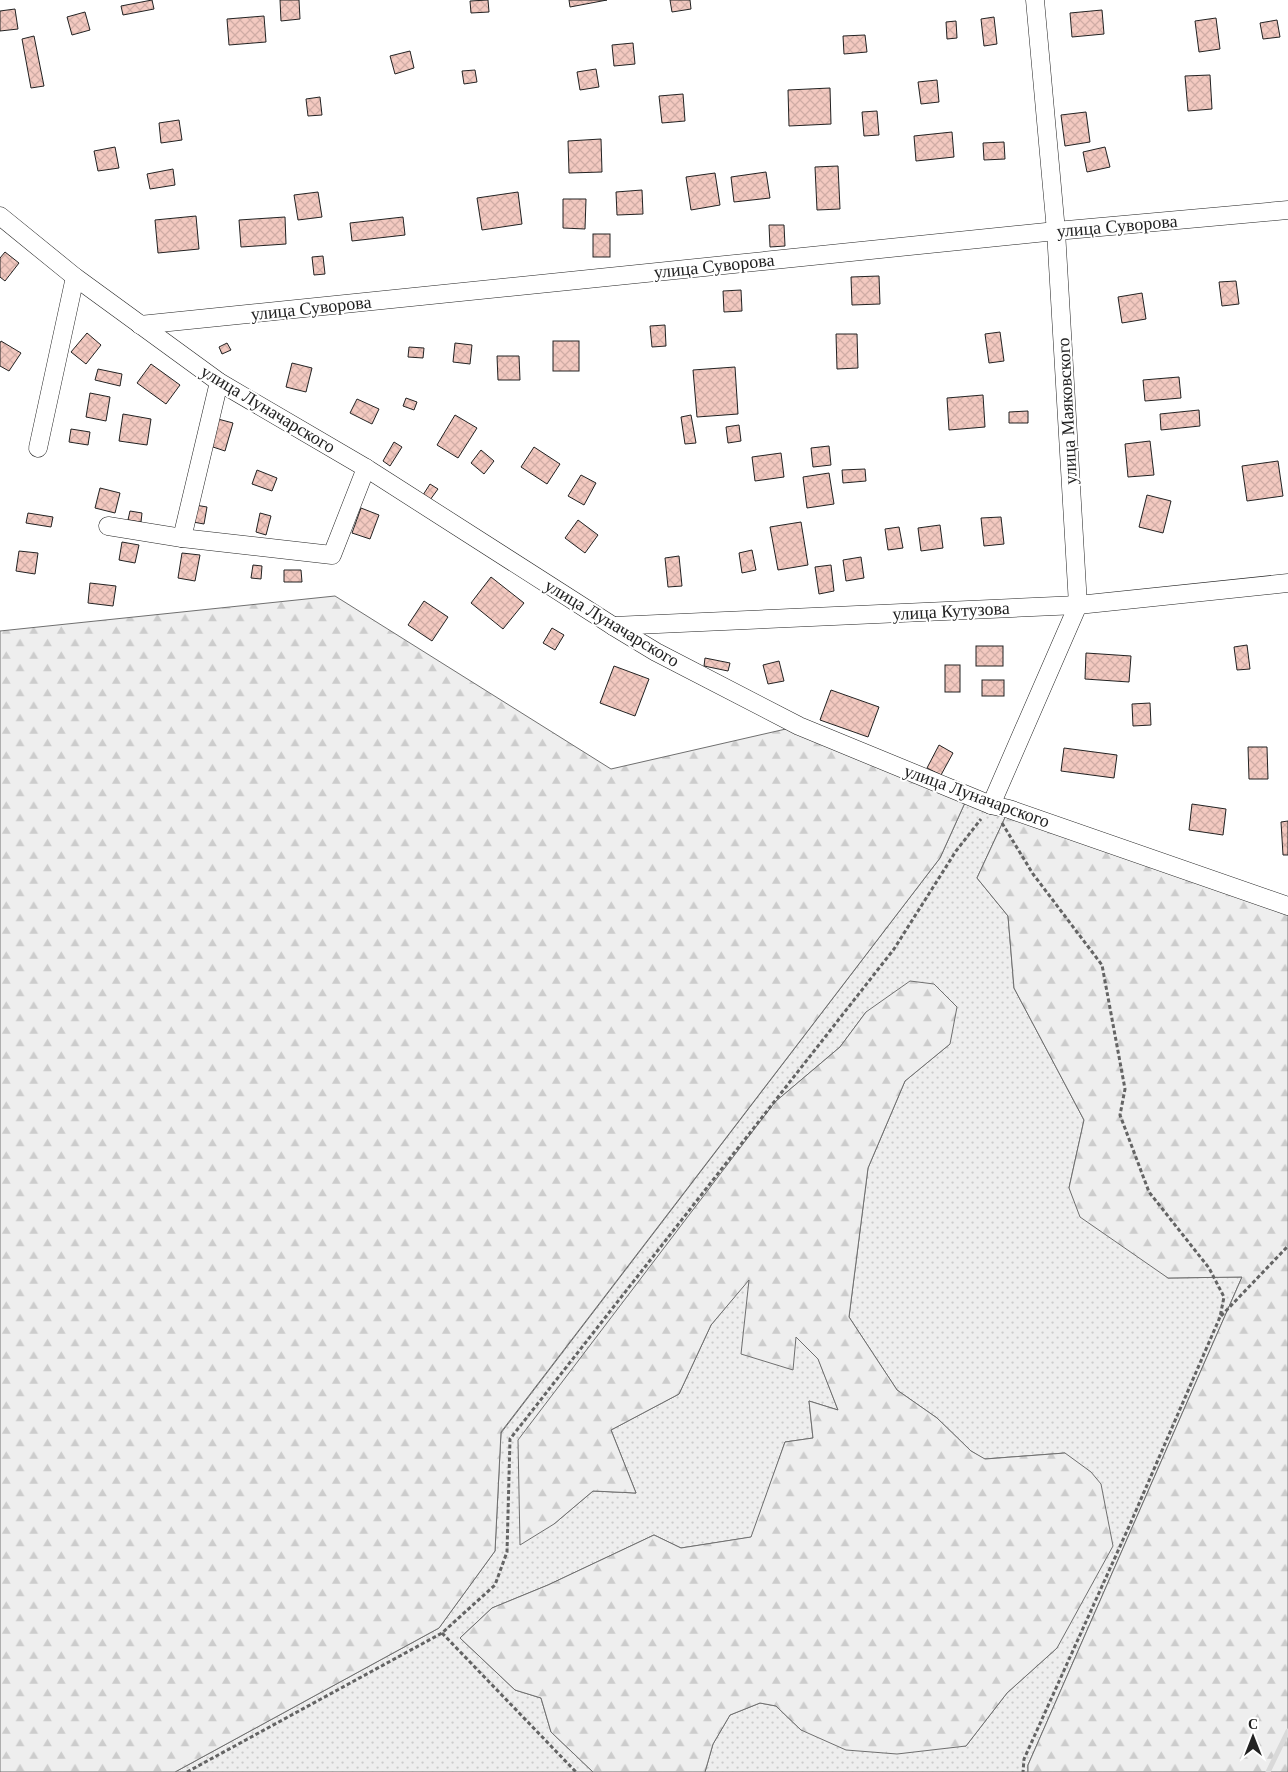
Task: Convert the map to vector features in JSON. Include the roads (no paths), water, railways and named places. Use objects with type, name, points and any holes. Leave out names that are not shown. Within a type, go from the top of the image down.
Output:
[{"type":"street","name":"улица Маяковского","points":[[991,805],[1078,604],[1056,231],[1035,0]]},
{"type":"street","name":"улица Суворова","points":[[140,325],[1056,231],[1288,210]]},
{"type":"street","name":"улица Луначарского","points":[[0,216],[75,277],[219,382],[366,468],[656,652],[799,726],[991,805],[1008,809],[1288,906]]},
{"type":"street","points":[[38,448],[75,277]]},
{"type":"street","points":[[182,538],[219,382]]},
{"type":"street","points":[[108,526],[182,538],[332,555],[366,468]]},
{"type":"street","name":"улица Кутузова","points":[[613,626],[1078,604],[1288,583]]},
{"type":"waterway","points":[[1268,1772],[1288,1731]]}]
